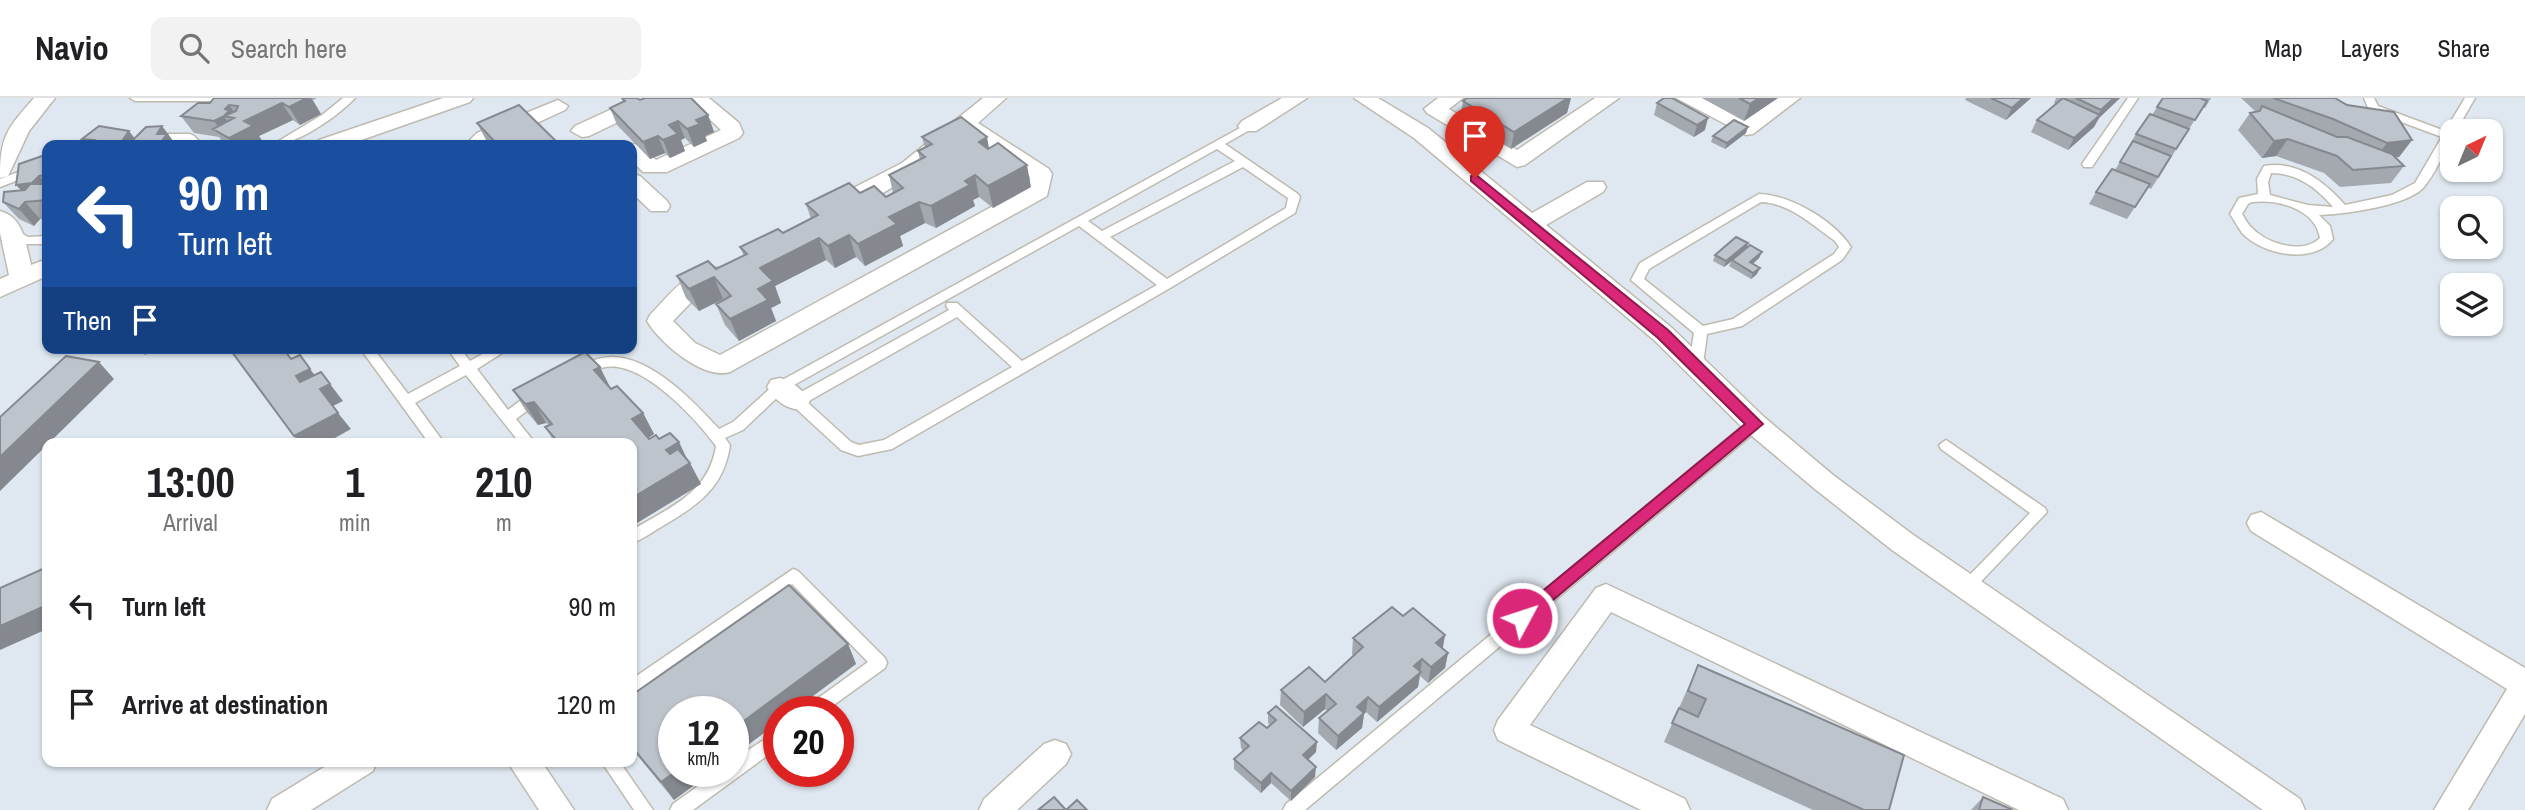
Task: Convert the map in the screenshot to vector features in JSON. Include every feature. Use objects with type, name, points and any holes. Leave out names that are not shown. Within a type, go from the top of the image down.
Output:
[{"type":"street","points":[[0,171],[19,130],[45,98]]},
{"type":"street","points":[[341,140],[463,98]]},
{"type":"street","points":[[591,134],[653,98]]},
{"type":"street","points":[[637,154],[651,167],[659,167],[732,133],[732,128],[698,98]]},
{"type":"street","points":[[822,214],[910,168],[996,98]]},
{"type":"street","points":[[1249,126],[1297,98]]},
{"type":"street","points":[[1364,98],[1420,133],[1530,224],[1696,364],[1755,424],[1824,482],[2260,801],[2289,810]]},
{"type":"street","points":[[1454,98],[1434,109],[1517,160],[1609,98]]},
{"type":"street","points":[[1686,98],[1746,129],[1790,98]]},
{"type":"street","points":[[482,140],[554,102],[591,134],[612,133],[620,140]]},
{"type":"street","points":[[739,261],[692,287],[659,321],[686,349],[721,366],[1039,191],[1041,174],[965,124]]},
{"type":"street","points":[[637,186],[659,206]]},
{"type":"street","points":[[1530,224],[1595,187]]},
{"type":"street","points":[[6,225],[22,279]]},
{"type":"street","points":[[0,289],[42,269]]},
{"type":"street","points":[[2261,523],[2525,685],[2450,810]]},
{"type":"street","points":[[1674,810],[1510,730],[1606,596],[2052,810]]},
{"type":"street","points":[[995,810],[1055,754]]},
{"type":"street","points":[[283,810],[352,767]]},
{"type":"street","points":[[526,767],[558,810]]},
{"type":"lane","points":[[135,98],[212,102]]},
{"type":"lane","points":[[287,140],[326,117],[350,98]]},
{"type":"lane","points":[[2088,164],[2133,98]]},
{"type":"lane","points":[[2458,119],[2470,98]]},
{"type":"lane","points":[[2359,117],[2372,103],[2440,132]]},
{"type":"lane","points":[[717,436],[738,426],[942,298],[1249,126]]},
{"type":"lane","points":[[139,138],[192,139]]},
{"type":"lane","points":[[789,394],[846,446],[858,451],[887,445],[1291,210],[1294,197],[1218,144]]},
{"type":"lane","points":[[2308,210],[2327,228],[2329,236],[2326,244],[2306,252],[2274,247],[2247,231],[2236,214],[2243,201],[2265,196],[2308,210],[2384,203],[2407,195],[2419,186],[2440,151]]},
{"type":"lane","points":[[1100,237],[1244,161]]},
{"type":"lane","points":[[0,183],[42,167]]},
{"type":"lane","points":[[2265,196],[2261,184],[2263,174],[2269,169],[2280,168],[2319,184],[2341,208]]},
{"type":"lane","points":[[1759,198],[1782,200],[1828,231],[1845,247],[1838,257],[1737,323],[1700,331],[1637,281],[1644,266],[1759,198]]},
{"type":"lane","points":[[1081,221],[1166,285]]},
{"type":"lane","points":[[6,225],[26,241],[42,240]]},
{"type":"lane","points":[[942,298],[1021,368]]},
{"type":"lane","points":[[789,394],[958,312]]},
{"type":"lane","points":[[1696,364],[1700,331]]},
{"type":"lane","points":[[370,354],[433,438]]},
{"type":"lane","points":[[458,354],[524,438]]},
{"type":"lane","points":[[405,402],[493,354]]},
{"type":"lane","points":[[507,418],[560,381],[596,364],[618,362],[637,366],[680,400],[723,445],[719,475],[698,495],[637,534]]},
{"type":"lane","points":[[1292,810],[1755,424]]},
{"type":"lane","points":[[1946,445],[2040,512],[1968,587]]},
{"type":"lane","points":[[637,683],[793,575],[879,663],[834,696]]},
{"type":"lane","points":[[613,767],[645,810]]},
{"type":"lane","points":[[680,810],[711,787]]},
{"type":"building","points":[[214,98],[307,98],[289,107],[282,103],[244,121],[253,126],[229,138],[213,129],[234,118],[224,116],[214,121],[181,116],[198,103],[210,103]],"holes":[[[229,105],[238,106],[236,111],[224,116],[229,111],[225,109]]]},
{"type":"building","points":[[622,98],[691,98],[708,115],[696,120],[700,124],[687,129],[678,121],[669,125],[678,134],[663,140],[658,136],[643,142],[610,108],[625,101]]},
{"type":"building","points":[[1467,98],[1568,98],[1514,132],[1463,101]]},
{"type":"building","points":[[1664,98],[1672,98],[1708,118],[1697,125],[1657,103]]},
{"type":"building","points":[[1739,98],[1759,98],[1750,104]]},
{"type":"building","points":[[1991,98],[2023,98],[2012,108]]},
{"type":"building","points":[[2063,98],[2100,115],[2074,138],[2037,120]]},
{"type":"building","points":[[2076,98],[2114,98],[2101,110]]},
{"type":"building","points":[[2163,98],[2200,98],[2207,101],[2195,120],[2157,107]]},
{"type":"building","points":[[2273,98],[2335,98],[2347,105],[2394,112],[2412,140],[2387,143],[2333,119]]},
{"type":"building","points":[[519,105],[555,140],[493,140],[477,123]]},
{"type":"building","points":[[2262,106],[2337,137],[2347,137],[2392,154],[2404,166],[2353,170],[2337,156],[2288,139],[2274,141],[2250,113],[2260,111]]},
{"type":"building","points":[[2150,114],[2189,129],[2176,149],[2136,134]]},
{"type":"building","points":[[961,117],[987,137],[979,142],[988,149],[998,143],[1027,165],[988,186],[975,175],[965,181],[970,185],[931,206],[919,202],[889,217],[897,224],[858,244],[849,235],[828,246],[819,238],[760,268],[773,281],[758,289],[768,300],[730,319],[716,304],[731,296],[714,277],[689,289],[677,276],[708,261],[716,269],[747,254],[740,247],[778,229],[783,233],[818,215],[806,204],[849,183],[860,193],[874,186],[886,197],[903,188],[889,175],[925,157],[918,151],[932,144],[922,137]]},
{"type":"building","points":[[1734,120],[1748,127],[1727,143],[1713,136]]},
{"type":"building","points":[[99,126],[129,131],[123,140],[82,139]]},
{"type":"building","points":[[162,126],[157,134],[167,134],[162,140],[133,140],[146,127]]},
{"type":"building","points":[[2133,141],[2171,156],[2158,177],[2120,162]]},
{"type":"building","points":[[42,156],[42,176],[32,183],[16,185],[19,164]]},
{"type":"building","points":[[2112,169],[2150,184],[2135,207],[2096,192]]},
{"type":"building","points":[[30,184],[42,184],[42,200],[25,202],[19,209],[3,202],[4,192],[25,190]]},
{"type":"building","points":[[1736,237],[1748,243],[1726,261],[1715,255]]},
{"type":"building","points":[[1750,245],[1762,252],[1750,262],[1760,268],[1753,273],[1732,260]]},
{"type":"building","points":[[233,354],[287,354],[291,359],[300,355],[310,369],[296,376],[300,382],[321,372],[330,384],[320,389],[338,413],[294,436]]},
{"type":"building","points":[[581,354],[587,354],[600,367],[594,370],[611,389],[617,386],[643,413],[632,419],[649,439],[656,435],[659,439],[670,433],[679,442],[666,450],[670,454],[678,449],[690,463],[637,495],[637,438],[555,438],[545,427],[552,424],[534,402],[525,404],[513,390]]},
{"type":"building","points":[[66,356],[99,362],[0,457],[0,417]]},
{"type":"building","points":[[42,569],[42,607],[0,626],[0,588]]},
{"type":"building","points":[[789,585],[848,644],[778,696],[763,696],[763,707],[749,717],[749,696],[658,696],[658,778],[637,753],[637,691]]},
{"type":"building","points":[[1392,607],[1403,616],[1413,608],[1445,635],[1436,643],[1448,653],[1431,667],[1422,659],[1414,666],[1421,672],[1379,707],[1368,697],[1357,707],[1364,713],[1338,736],[1319,718],[1336,704],[1326,694],[1304,712],[1281,690],[1309,667],[1325,682],[1363,647],[1353,638]]},
{"type":"building","points":[[1698,665],[1904,755],[1889,810],[1864,810],[1672,723],[1679,708],[1698,717],[1706,699],[1688,691]]},
{"type":"building","points":[[1276,706],[1317,742],[1303,755],[1316,767],[1291,791],[1271,773],[1261,783],[1234,759],[1249,746],[1240,738],[1259,722],[1267,728],[1276,720],[1268,713]]},
{"type":"building","points":[[1054,797],[1066,810],[1038,810]]},
{"type":"building","points":[[1983,797],[2013,810],[1979,810]]},
{"type":"building","points":[[1077,800],[1087,810],[1066,810]]},
{"type":"route","points":[[1475,178],[1663,334],[1755,424],[1522,618]]}]
